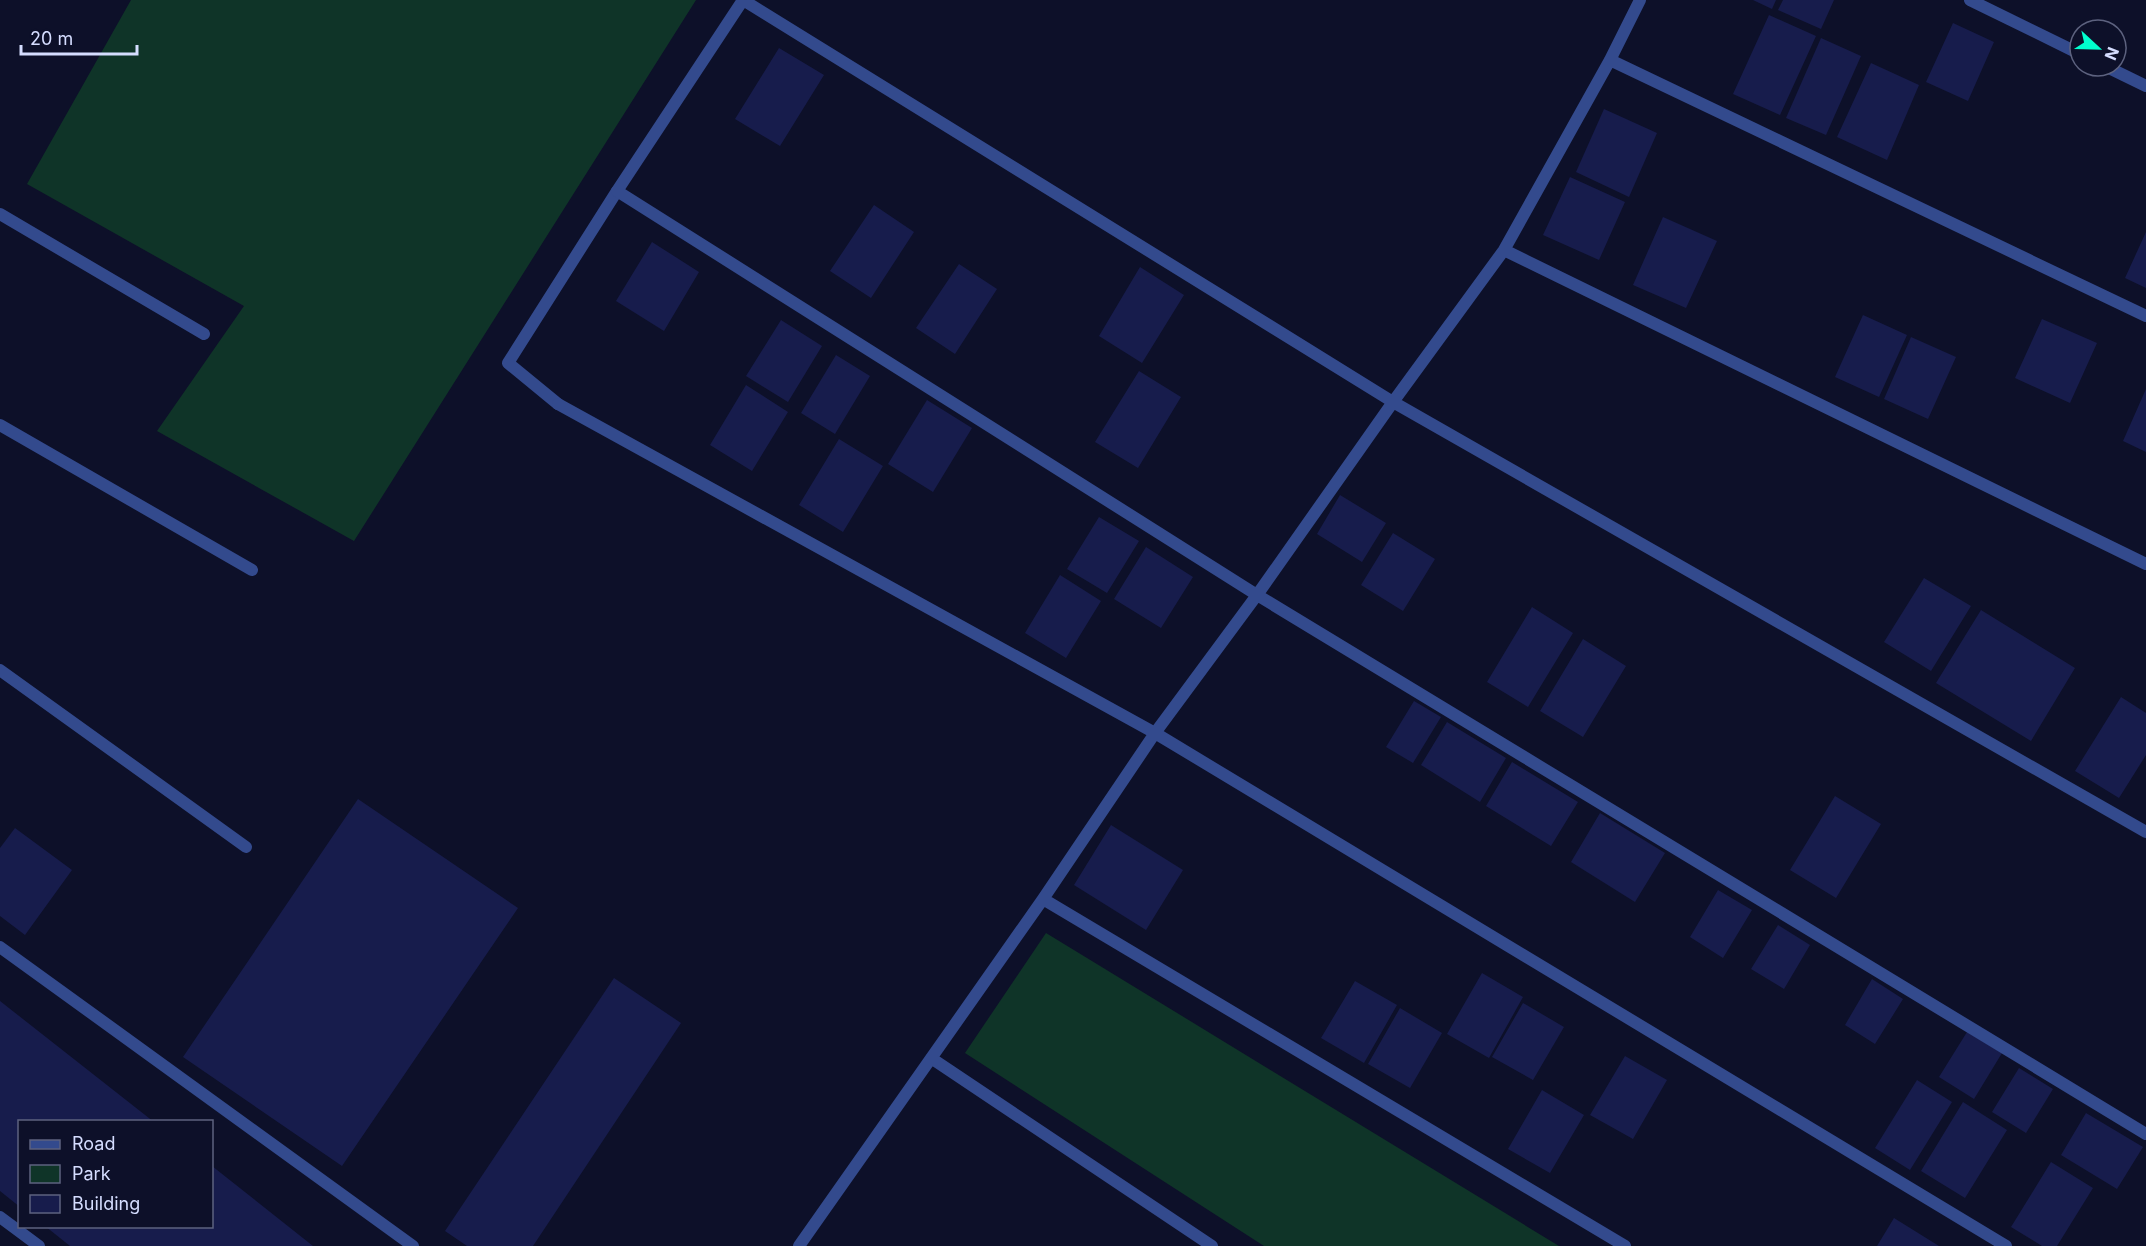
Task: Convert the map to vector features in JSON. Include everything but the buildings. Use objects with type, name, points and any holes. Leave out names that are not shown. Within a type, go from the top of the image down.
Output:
[{"type":"street","points":[[2006,1246],[1155,733],[558,404],[508,363],[617,191],[743,0],[1393,402],[2146,832]]},
{"type":"street","points":[[799,1246],[1043,899],[1155,733],[1257,595],[1504,250],[1610,60],[1640,0]]},
{"type":"street","points":[[1970,0],[2068,48]]},
{"type":"street","points":[[1610,60],[2146,316]]},
{"type":"street","points":[[2128,77],[2146,86]]},
{"type":"street","points":[[617,191],[1257,595],[2146,1134]]},
{"type":"street","points":[[0,214],[204,334]]},
{"type":"street","points":[[1504,250],[2146,564]]},
{"type":"street","points":[[0,425],[252,570]]},
{"type":"street","points":[[0,670],[246,847]]},
{"type":"street","points":[[1043,899],[1625,1246]]},
{"type":"street","points":[[0,947],[413,1246]]},
{"type":"street","points":[[931,1058],[1212,1246]]},
{"type":"street","points":[[0,1217],[39,1246]]},
{"type":"green space","points":[[131,0],[696,0],[354,541],[157,431],[244,306],[27,184]]},
{"type":"green space","points":[[1046,933],[1559,1246],[1264,1246],[965,1053]]}]
